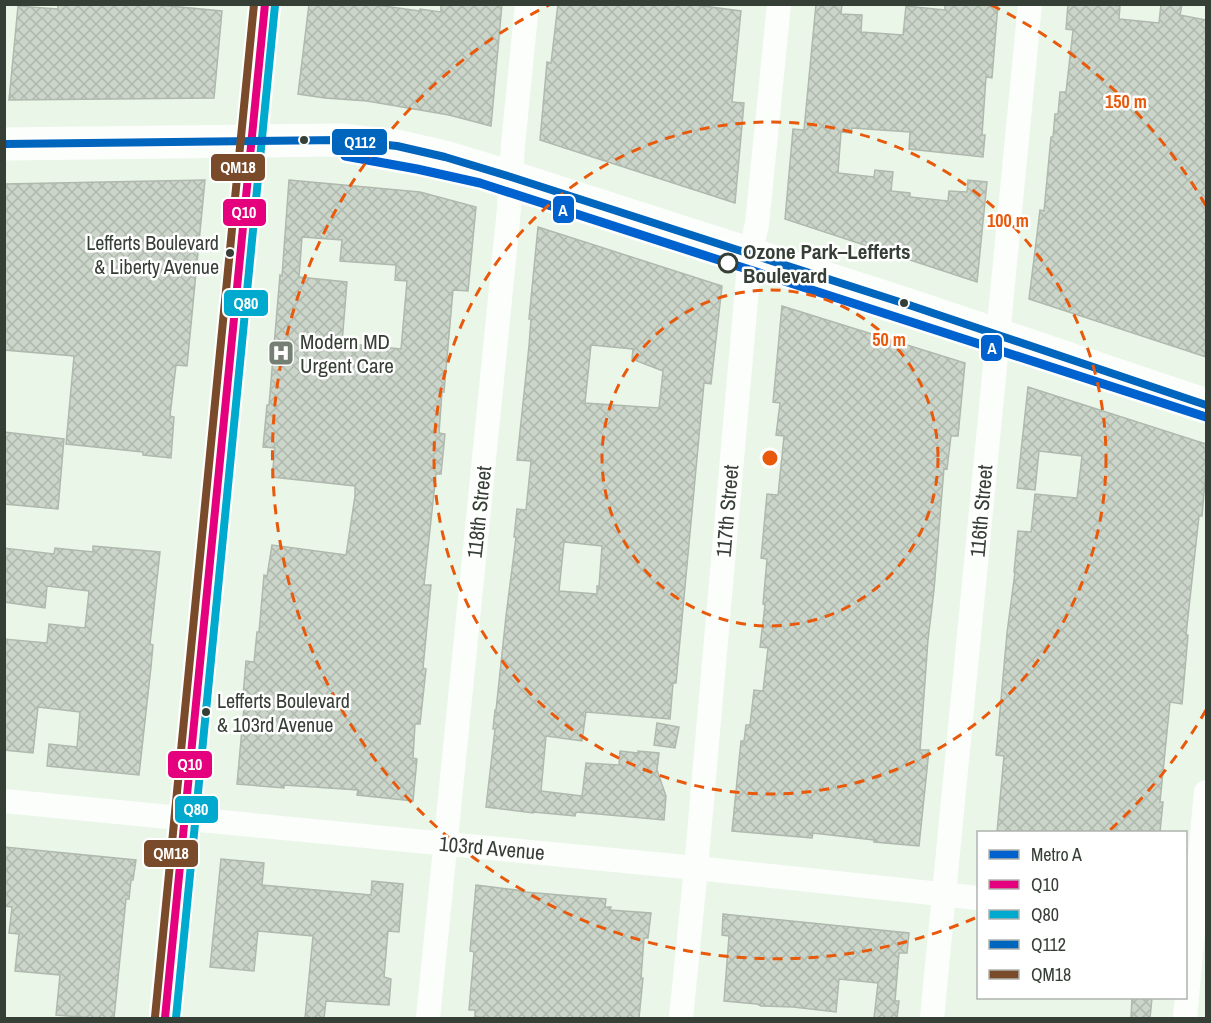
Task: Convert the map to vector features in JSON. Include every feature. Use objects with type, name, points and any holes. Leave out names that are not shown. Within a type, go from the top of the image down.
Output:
[{"type":"street","points":[[165,1018],[265,4]]},
{"type":"street","name":"118th Street","points":[[428,1018],[509,209],[527,4]]},
{"type":"street","name":"117th Street","points":[[681,1018],[750,254],[757,224],[779,4]]},
{"type":"street","name":"116th Street","points":[[932,1018],[1030,4]]},
{"type":"street","points":[[4,144],[340,140],[397,146],[445,157],[511,177],[998,334],[1206,405]]},
{"type":"street","points":[[1187,998],[1206,792]]},
{"type":"street","name":"103rd Avenue","points":[[4,801],[696,868],[977,898]]},
{"type":"street","points":[[1185,1018],[1187,999]]},
{"type":"building","points":[[58,4],[149,4],[222,11],[214,98],[9,100],[18,6],[58,9]]},
{"type":"building","points":[[309,4],[369,4],[441,12],[441,4],[502,4],[491,126],[449,115],[367,101],[298,94]]},
{"type":"building","points":[[558,4],[688,4],[741,11],[732,102],[744,103],[735,203],[540,140],[547,62],[551,63]]},
{"type":"building","points":[[816,4],[842,4],[841,14],[862,15],[861,32],[903,35],[906,6],[945,10],[945,4],[998,4],[992,78],[986,77],[982,135],[985,135],[983,157],[909,149],[910,132],[852,128],[851,133],[841,132],[838,173],[874,177],[875,170],[893,172],[891,191],[910,193],[910,197],[948,201],[949,191],[967,192],[968,180],[987,182],[977,282],[785,219],[793,129],[804,130]]},
{"type":"building","points":[[1068,4],[1120,6],[1119,19],[1159,23],[1161,4],[1182,4],[1180,15],[1206,20],[1206,357],[1029,299],[1040,210],[1044,211],[1055,114],[1058,114],[1060,92],[1066,92],[1073,30],[1066,29]]},
{"type":"building","points":[[205,180],[187,366],[176,365],[170,416],[174,417],[171,458],[143,455],[143,452],[66,444],[74,356],[4,350],[4,184]]},
{"type":"building","points":[[289,180],[420,192],[476,207],[468,291],[453,290],[444,392],[442,392],[439,433],[445,434],[441,474],[436,474],[424,585],[431,585],[420,724],[415,724],[413,758],[417,759],[413,801],[357,795],[358,790],[237,784],[246,661],[254,662],[264,575],[267,576],[272,545],[346,555],[355,496],[355,486],[272,477],[275,448],[263,447],[267,405],[269,405],[280,275],[282,276]],"holes":[[[302,237],[342,240],[340,261],[396,265],[395,280],[407,281],[401,349],[342,343],[347,282],[299,277]]]},
{"type":"building","points":[[538,227],[722,286],[711,384],[704,383],[676,683],[673,683],[670,719],[586,712],[582,741],[546,736],[541,791],[582,796],[586,763],[619,765],[620,751],[659,753],[657,770],[666,796],[664,820],[576,812],[575,816],[533,813],[486,807],[516,537],[514,537],[517,509],[526,510],[531,461],[517,460],[529,346],[531,319],[529,319]],"holes":[[[591,345],[633,349],[632,359],[663,371],[659,408],[585,403]],[[564,542],[602,546],[597,594],[559,591]]]},
{"type":"building","points":[[782,306],[965,363],[958,436],[951,436],[947,469],[944,468],[920,750],[929,750],[919,846],[813,833],[812,838],[732,831],[741,741],[744,741],[746,725],[750,725],[754,690],[763,691],[768,648],[760,647],[767,559],[761,558],[767,494],[778,495],[784,436],[776,435],[780,403],[773,402]]},
{"type":"building","points":[[1028,387],[1206,444],[1202,516],[1199,516],[1186,635],[1188,635],[1182,704],[1170,702],[1160,802],[1163,802],[1160,831],[997,831],[1004,756],[996,755],[1018,531],[1031,532],[1035,494],[1077,498],[1082,456],[1039,451],[1035,490],[1017,488]]},
{"type":"building","points":[[4,432],[64,439],[58,509],[4,504]]},
{"type":"building","points":[[93,546],[160,552],[150,644],[153,645],[151,667],[139,775],[47,766],[49,744],[77,747],[80,712],[38,707],[33,753],[4,750],[4,639],[47,643],[49,624],[85,628],[89,591],[47,586],[45,608],[4,602],[4,548],[54,554],[55,548],[93,552]]},
{"type":"building","points":[[657,723],[679,727],[675,748],[654,745]]},
{"type":"building","points":[[4,847],[136,860],[129,899],[126,899],[114,1018],[56,1015],[60,975],[15,971],[19,934],[9,933],[12,907],[4,906]]},
{"type":"building","points":[[221,859],[264,863],[262,885],[371,895],[372,881],[403,884],[399,932],[388,931],[384,977],[391,979],[389,1005],[326,1001],[324,1018],[305,1018],[313,936],[258,931],[254,971],[210,967]]},
{"type":"building","points":[[476,885],[606,899],[605,907],[611,907],[610,910],[651,913],[648,938],[644,938],[639,1018],[475,1017],[475,1010],[469,1010],[474,952],[470,951]]},
{"type":"building","points":[[723,914],[909,933],[907,953],[899,953],[895,1001],[899,1001],[897,1018],[874,1018],[878,983],[839,979],[836,1012],[724,1001],[729,936],[722,935]]},
{"type":"building","points":[[1132,999],[1152,999],[1150,1018],[1131,1018]]},
{"type":"metro line","name":"A","points":[[345,156],[480,183],[1206,417]]},
{"type":"transit line","name":"QM18","points":[[155,1017],[254,4]]},
{"type":"transit line","name":"Q10","points":[[165,1018],[265,4]]},
{"type":"transit line","name":"Q80","points":[[176,1018],[275,5]]},
{"type":"transit line","name":"Q112","points":[[4,144],[340,140],[397,146],[445,157],[511,177],[909,305],[1206,405]]},
{"type":"place","name":"Lefferts Boulevard & Liberty Avenue","points":[[230,253]]},
{"type":"place","name":"Ozone Park–Lefferts Boulevard","points":[[728,263]]},
{"type":"place","name":"Modern MD Urgent Care","points":[[281,353]]},
{"type":"place","name":"Lefferts Boulevard & 103rd Avenue","points":[[206,712]]}]
